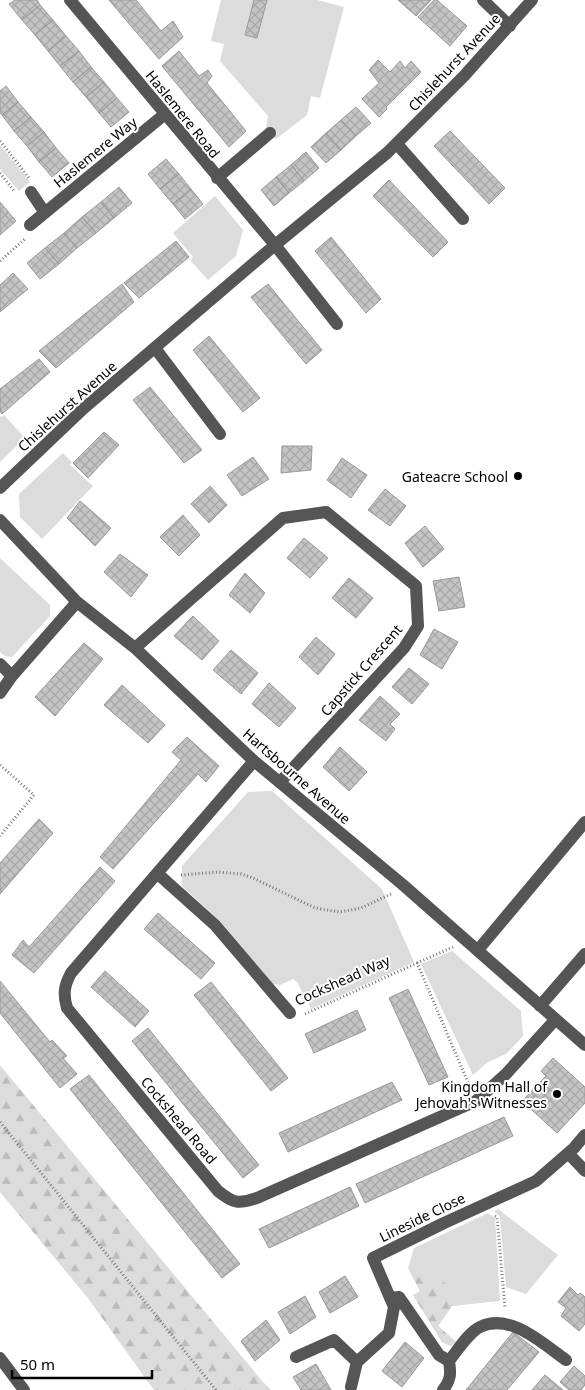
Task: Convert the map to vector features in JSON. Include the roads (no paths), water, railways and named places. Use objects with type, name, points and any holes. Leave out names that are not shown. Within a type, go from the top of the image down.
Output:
[{"type":"street","name":"Haslemere Road","points":[[70,0],[275,245]]},
{"type":"street","points":[[483,0],[510,26]]},
{"type":"street","name":"Chislehurst Avenue","points":[[0,488],[83,408],[397,144],[464,76],[532,0]]},
{"type":"street","name":"Haslemere Way","points":[[30,225],[164,114]]},
{"type":"street","points":[[217,178],[270,133]]},
{"type":"street","points":[[397,144],[463,219]]},
{"type":"street","points":[[32,187],[45,212]]},
{"type":"street","points":[[275,245],[337,324]]},
{"type":"street","points":[[155,348],[220,434]]},
{"type":"street","name":"Capstick Crescent","points":[[135,648],[283,518],[326,512],[416,586],[418,626],[404,648],[280,782]]},
{"type":"street","name":"Hartsbourne Avenue","points":[[0,520],[77,602],[135,648],[254,761],[406,887],[585,1045]]},
{"type":"street","points":[[0,693],[12,676],[77,602]]},
{"type":"street","points":[[0,664],[12,676]]},
{"type":"street","name":"Cockshead Road","points":[[254,761],[71,973],[65,985],[64,997],[67,1008],[218,1191],[229,1200],[243,1203],[476,1101],[506,1074],[555,1020]]},
{"type":"street","points":[[478,950],[585,822]]},
{"type":"street","name":"Cockshead Way","points":[[158,874],[215,925],[290,1013]]},
{"type":"street","points":[[540,1006],[585,954]]},
{"type":"street","name":"Lineside Close","points":[[357,1362],[389,1333],[394,1307],[373,1258],[536,1181],[585,1135]]},
{"type":"street","points":[[568,1153],[585,1172]]},
{"type":"street","points":[[390,1298],[399,1297],[439,1355],[449,1361]]},
{"type":"street","points":[[443,1390],[449,1383],[451,1373],[449,1361],[480,1326],[494,1323],[519,1328],[566,1360]]},
{"type":"street","points":[[296,1357],[334,1340],[357,1362],[351,1387]]},
{"type":"street","points":[[0,1358],[24,1390]]},
{"type":"place","name":"Gateacre School","points":[[518,476]]},
{"type":"place","name":"Kingdom Hall of Jehovah's Witnesses","points":[[557,1094]]}]
